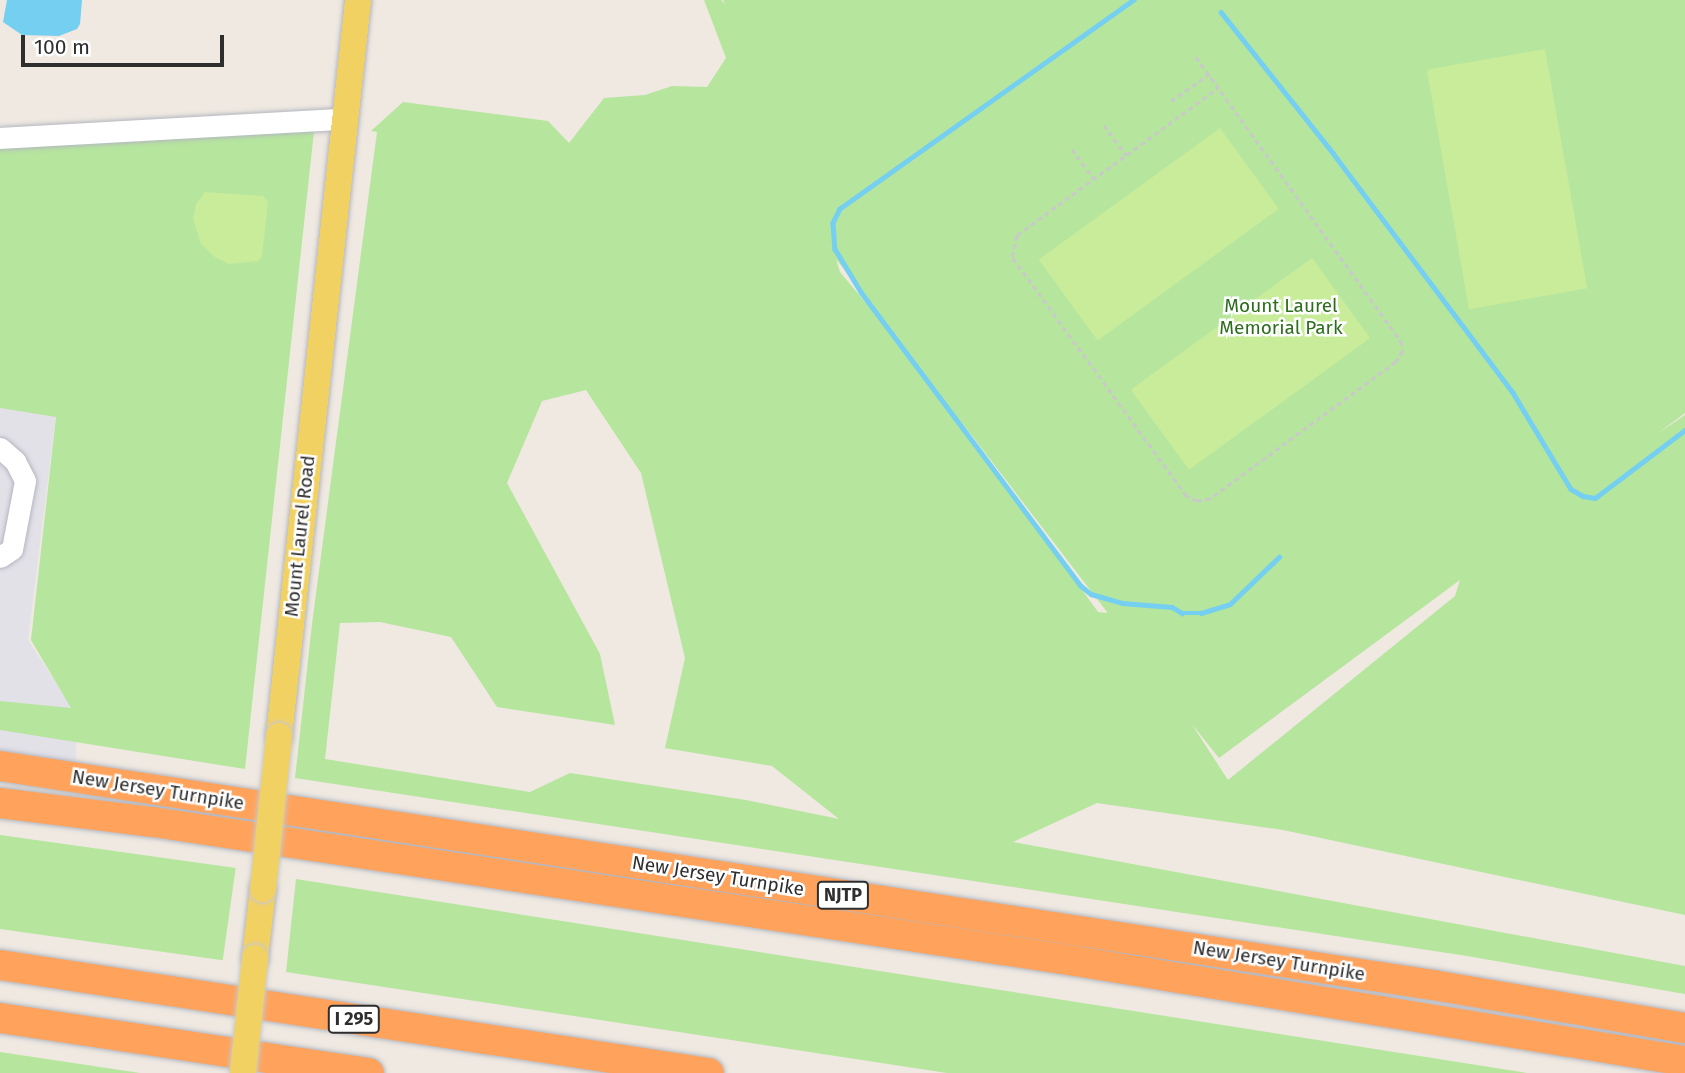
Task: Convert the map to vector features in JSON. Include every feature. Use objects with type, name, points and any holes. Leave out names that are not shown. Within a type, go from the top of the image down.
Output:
[{"type":"highway","name":"New Jersey Turnpike","points":[[0,766],[1098,933],[1685,1028]]},
{"type":"highway","name":"New Jersey Turnpike","points":[[0,803],[153,822],[1075,961],[1685,1060]]},
{"type":"highway","name":"I 295","points":[[0,965],[709,1073]]},
{"type":"highway","points":[[0,1018],[369,1073]]},
{"type":"main road","name":"Mount Laurel Road","points":[[243,1073],[358,0]]},
{"type":"lane","points":[[0,138],[345,119]]},
{"type":"lane","points":[[0,448],[15,461],[24,481],[12,549],[0,557]]},
{"type":"path","points":[[1196,57],[1401,341],[1403,351],[1396,362],[1205,501],[1186,496],[1012,257],[1017,235],[1218,88]]},
{"type":"path","points":[[1171,101],[1209,74]]},
{"type":"path","points":[[1104,125],[1126,155]]},
{"type":"path","points":[[1072,149],[1094,179]]},
{"type":"shaded area","points":[[0,408],[56,415],[28,640],[76,714],[76,778],[0,764]]},
{"type":"green space","name":"Mount Laurel Memorial Park","points":[[704,0],[721,0],[725,4],[723,0],[1685,0],[1685,413],[1657,434],[1685,415],[1685,915],[1283,830],[1097,803],[1013,842],[1685,966],[1685,994],[1467,956],[295,778],[312,624],[377,132],[371,131],[403,102],[548,121],[569,143],[604,98],[645,95],[672,86],[707,87],[726,58]],"holes":[[[836,259],[914,361],[840,272]],[[586,390],[641,473],[685,658],[665,748],[772,766],[839,819],[746,800],[570,773],[530,792],[325,759],[340,623],[380,622],[451,637],[497,707],[615,725],[600,654],[507,483],[542,401]],[[960,420],[1107,613],[1098,612]],[[1460,580],[1455,596],[1228,780],[1191,723],[1219,758]]]},
{"type":"green space","points":[[1545,49],[1587,288],[1469,309],[1427,70]]},
{"type":"green space","points":[[1220,128],[1279,209],[1098,341],[1039,260]]},
{"type":"green space","points":[[314,131],[245,769],[0,730],[0,701],[71,708],[31,640],[56,417],[0,408],[0,140]]},
{"type":"green space","points":[[205,192],[263,196],[268,202],[262,257],[258,261],[229,264],[215,257],[201,244],[193,219],[196,204]]},
{"type":"green space","name":"Mount Laurel Memorial Park","points":[[1312,258],[1370,338],[1189,470],[1131,390]]},
{"type":"green space","points":[[0,835],[236,868],[223,960],[0,929]]},
{"type":"green space","points":[[296,879],[1527,1073],[947,1073],[286,972]]},
{"type":"green space","points":[[0,1052],[140,1073],[0,1073]]},
{"type":"water","points":[[7,0],[82,0],[80,24],[77,29],[59,36],[22,35],[3,22]]},
{"type":"waterway","points":[[1134,0],[840,209],[833,223],[835,249],[861,292],[1080,585],[1091,594],[1122,603],[1172,607],[1182,613],[1201,613],[1230,604],[1279,557]]},
{"type":"waterway","points":[[1221,12],[1333,153],[1512,391],[1571,489],[1583,496],[1595,498],[1685,430]]}]
